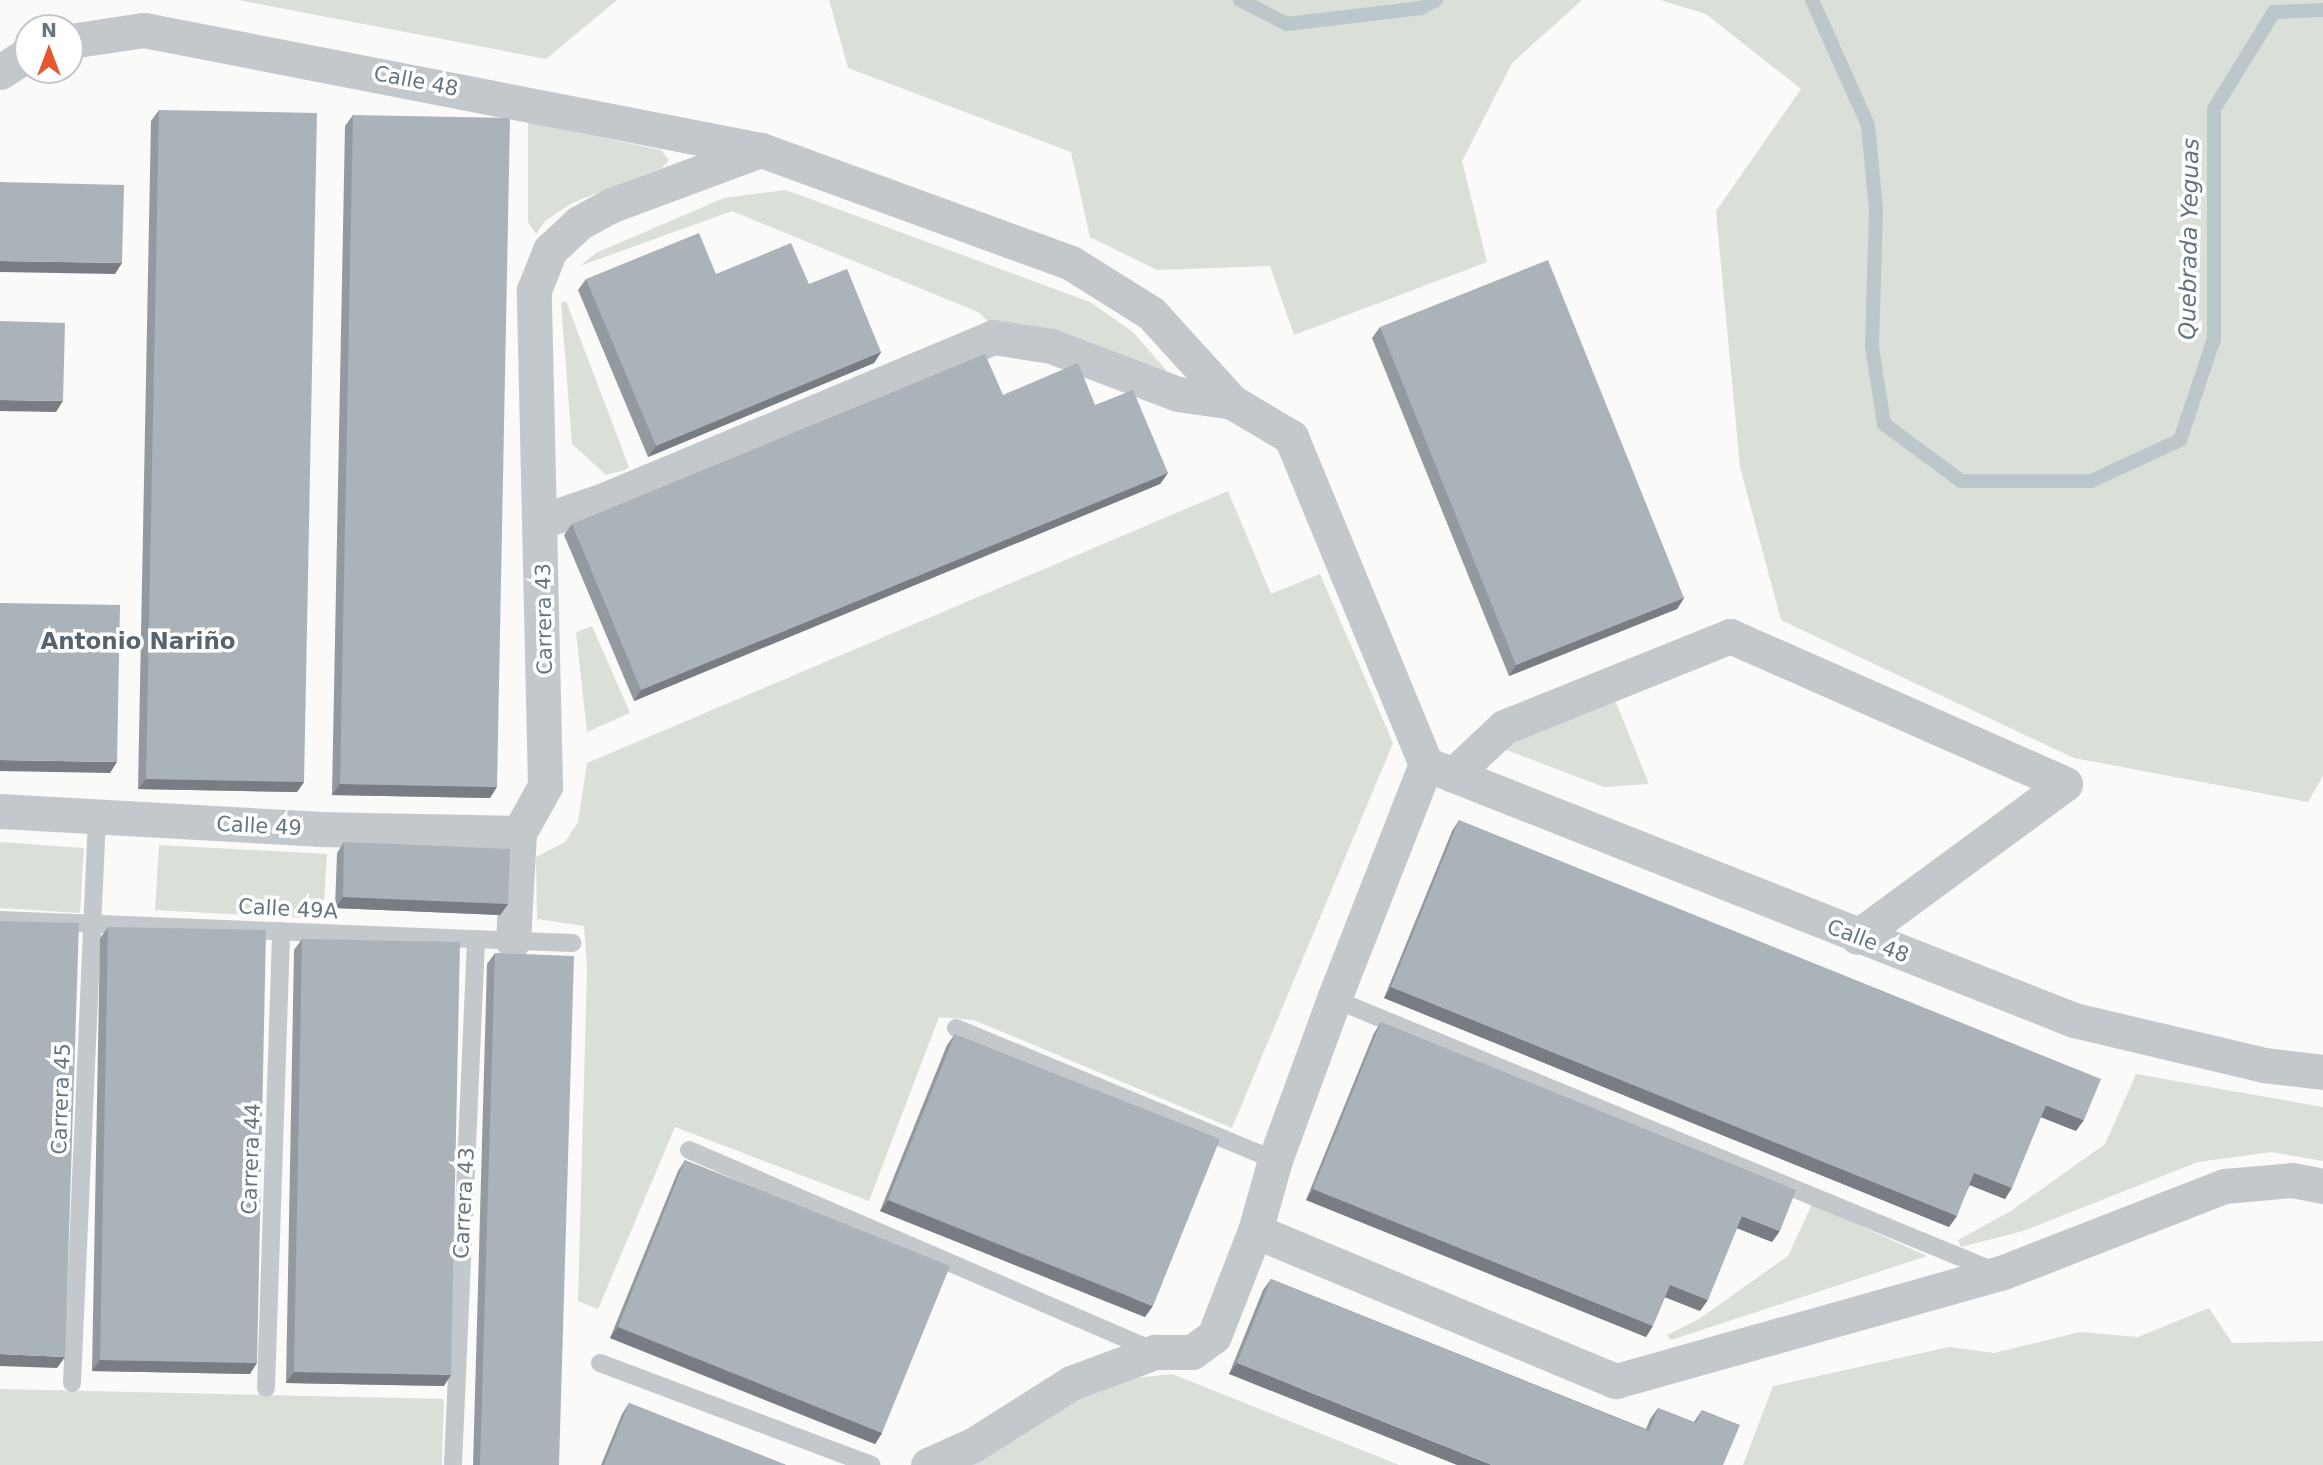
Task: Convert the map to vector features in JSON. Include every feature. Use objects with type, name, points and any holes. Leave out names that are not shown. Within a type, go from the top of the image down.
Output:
[{"type":"street","name":"Calle 48","points":[[84,39],[144,30],[761,150],[1072,263],[1151,313],[1232,401]]},
{"type":"street","name":"Carrera 43","points":[[513,941],[519,832],[545,786],[542,521],[534,290],[550,250],[579,223],[612,205],[761,150]]},
{"type":"street","points":[[542,521],[604,500],[993,337],[1051,346],[1178,394],[1232,401],[1291,437],[1440,769]]},
{"type":"street","points":[[928,1465],[973,1445],[1071,1383],[1155,1352],[1192,1352],[1214,1336],[1255,1231],[1275,1160],[1334,999],[1440,769],[1504,727],[1730,636],[2064,784],[1857,937]]},
{"type":"street","name":"Calle 48","points":[[1440,769],[1857,937],[2074,1020],[2264,1065],[2323,1072]]},
{"type":"street","name":"Calle 49","points":[[0,811],[317,830],[519,832]]},
{"type":"street","points":[[1255,1231],[1616,1381],[2001,1273],[2224,1186],[2292,1180],[2323,1185]]},
{"type":"lane","name":"Carrera 45","points":[[72,1383],[97,817]]},
{"type":"lane","name":"Calle 49A","points":[[0,920],[573,943]]},
{"type":"lane","name":"Carrera 44","points":[[266,1388],[281,931]]},
{"type":"lane","name":"Carrera 43","points":[[453,1465],[476,940]]},
{"type":"lane","points":[[1334,999],[2001,1273]]},
{"type":"lane","points":[[956,1028],[1275,1160]]},
{"type":"lane","points":[[689,1150],[1155,1352]]},
{"type":"lane","points":[[600,1363],[872,1465]]},
{"type":"shaded area","points":[[238,0],[617,0],[546,59]]},
{"type":"shaded area","points":[[829,0],[1582,0],[1512,63],[1462,161],[1487,262],[1294,335],[1270,266],[1157,270],[1090,237],[1071,152],[848,68]]},
{"type":"shaded area","points":[[1660,0],[2323,0],[2323,776],[2308,802],[2074,758],[1781,620],[1740,467],[1716,211],[1801,89],[1706,14]]},
{"type":"shaded area","points":[[528,122],[661,150],[669,160],[662,168],[572,203],[545,221],[536,234],[528,222]]},
{"type":"shaded area","points":[[786,190],[1090,302],[1133,332],[1172,377],[994,327],[978,312],[732,211],[580,266],[596,253],[724,198]]},
{"type":"shaded area","points":[[566,301],[629,467],[625,470],[606,475],[572,444],[561,303]]},
{"type":"shaded area","points":[[1228,491],[1271,594],[1320,574],[1393,743],[1232,1128],[974,1020],[939,1017],[869,1201],[675,1127],[598,1309],[578,1301],[587,969],[584,926],[537,919],[536,857],[565,842],[578,822],[587,763]]},
{"type":"shaded area","points":[[592,626],[630,713],[587,732],[576,632]]},
{"type":"shaded area","points":[[1613,695],[1649,784],[1604,787],[1496,746]]},
{"type":"shaded area","points":[[0,842],[84,848],[80,913],[0,908]]},
{"type":"shaded area","points":[[159,845],[327,854],[323,919],[155,910]]},
{"type":"shaded area","points":[[2136,1074],[2323,1107],[2323,1161],[2272,1152],[2198,1162],[2023,1231],[1961,1247],[1958,1240],[2011,1211],[2105,1144]]},
{"type":"shaded area","points":[[1812,1204],[1927,1256],[1671,1340],[1667,1335],[1699,1319],[1788,1256]]},
{"type":"shaded area","points":[[2209,1308],[2232,1343],[2323,1341],[2323,1465],[1743,1465],[1773,1386],[1949,1347],[1994,1353],[2080,1332],[2138,1337]]},
{"type":"shaded area","points":[[1172,1374],[1399,1465],[944,1465],[1070,1385]]},
{"type":"shaded area","points":[[0,1389],[444,1399],[442,1465],[0,1465]]},
{"type":"building","points":[[159,110],[317,113],[304,782],[146,779]]},
{"type":"building","points":[[353,115],[510,118],[497,787],[340,784]]},
{"type":"building","points":[[0,182],[124,185],[122,263],[0,261]]},
{"type":"building","points":[[699,233],[716,274],[791,243],[809,284],[847,269],[881,352],[656,446],[586,279]]},
{"type":"building","points":[[1548,260],[1684,598],[1516,665],[1380,327]]},
{"type":"building","points":[[0,321],[65,323],[63,401],[0,400]]},
{"type":"building","points":[[985,354],[1003,395],[1078,363],[1095,405],[1133,390],[1168,473],[641,690],[572,524]]},
{"type":"building","points":[[0,603],[120,605],[117,762],[0,760]]},
{"type":"building","points":[[1459,820],[2101,1079],[2084,1120],[2046,1105],[2012,1188],[1974,1173],[1957,1216],[1391,987]]},
{"type":"building","points":[[344,842],[510,849],[508,904],[343,897]]},
{"type":"building","points":[[0,921],[79,923],[65,1357],[0,1354]]},
{"type":"building","points":[[108,927],[266,930],[257,1363],[100,1360]]},
{"type":"building","points":[[302,939],[460,942],[451,1375],[294,1372]]},
{"type":"building","points":[[495,953],[574,956],[559,1465],[480,1465]]},
{"type":"building","points":[[1381,1022],[1796,1190],[1780,1231],[1742,1216],[1708,1300],[1670,1285],[1653,1326],[1313,1189]]},
{"type":"building","points":[[955,1034],[1220,1139],[1153,1306],[888,1200]]},
{"type":"building","points":[[685,1160],[950,1266],[882,1433],[618,1327]]},
{"type":"building","points":[[1271,1279],[1649,1431],[1658,1408],[1696,1423],[1702,1410],[1740,1425],[1723,1465],[1492,1465],[1237,1363]]},
{"type":"building","points":[[629,1403],[786,1465],[604,1465]]},
{"type":"waterway","name":"Quebrada Yeguas","points":[[1240,0],[1287,24],[1421,8],[1436,0]]},
{"type":"waterway","name":"Quebrada Yeguas","points":[[1812,0],[1868,125],[1876,210],[1872,347],[1884,424],[1961,481],[2091,481],[2180,440],[2214,339],[2214,109],[2274,12],[2323,10]]},
{"type":"district","name":"Antonio Nariño","points":[[138,641]]}]
